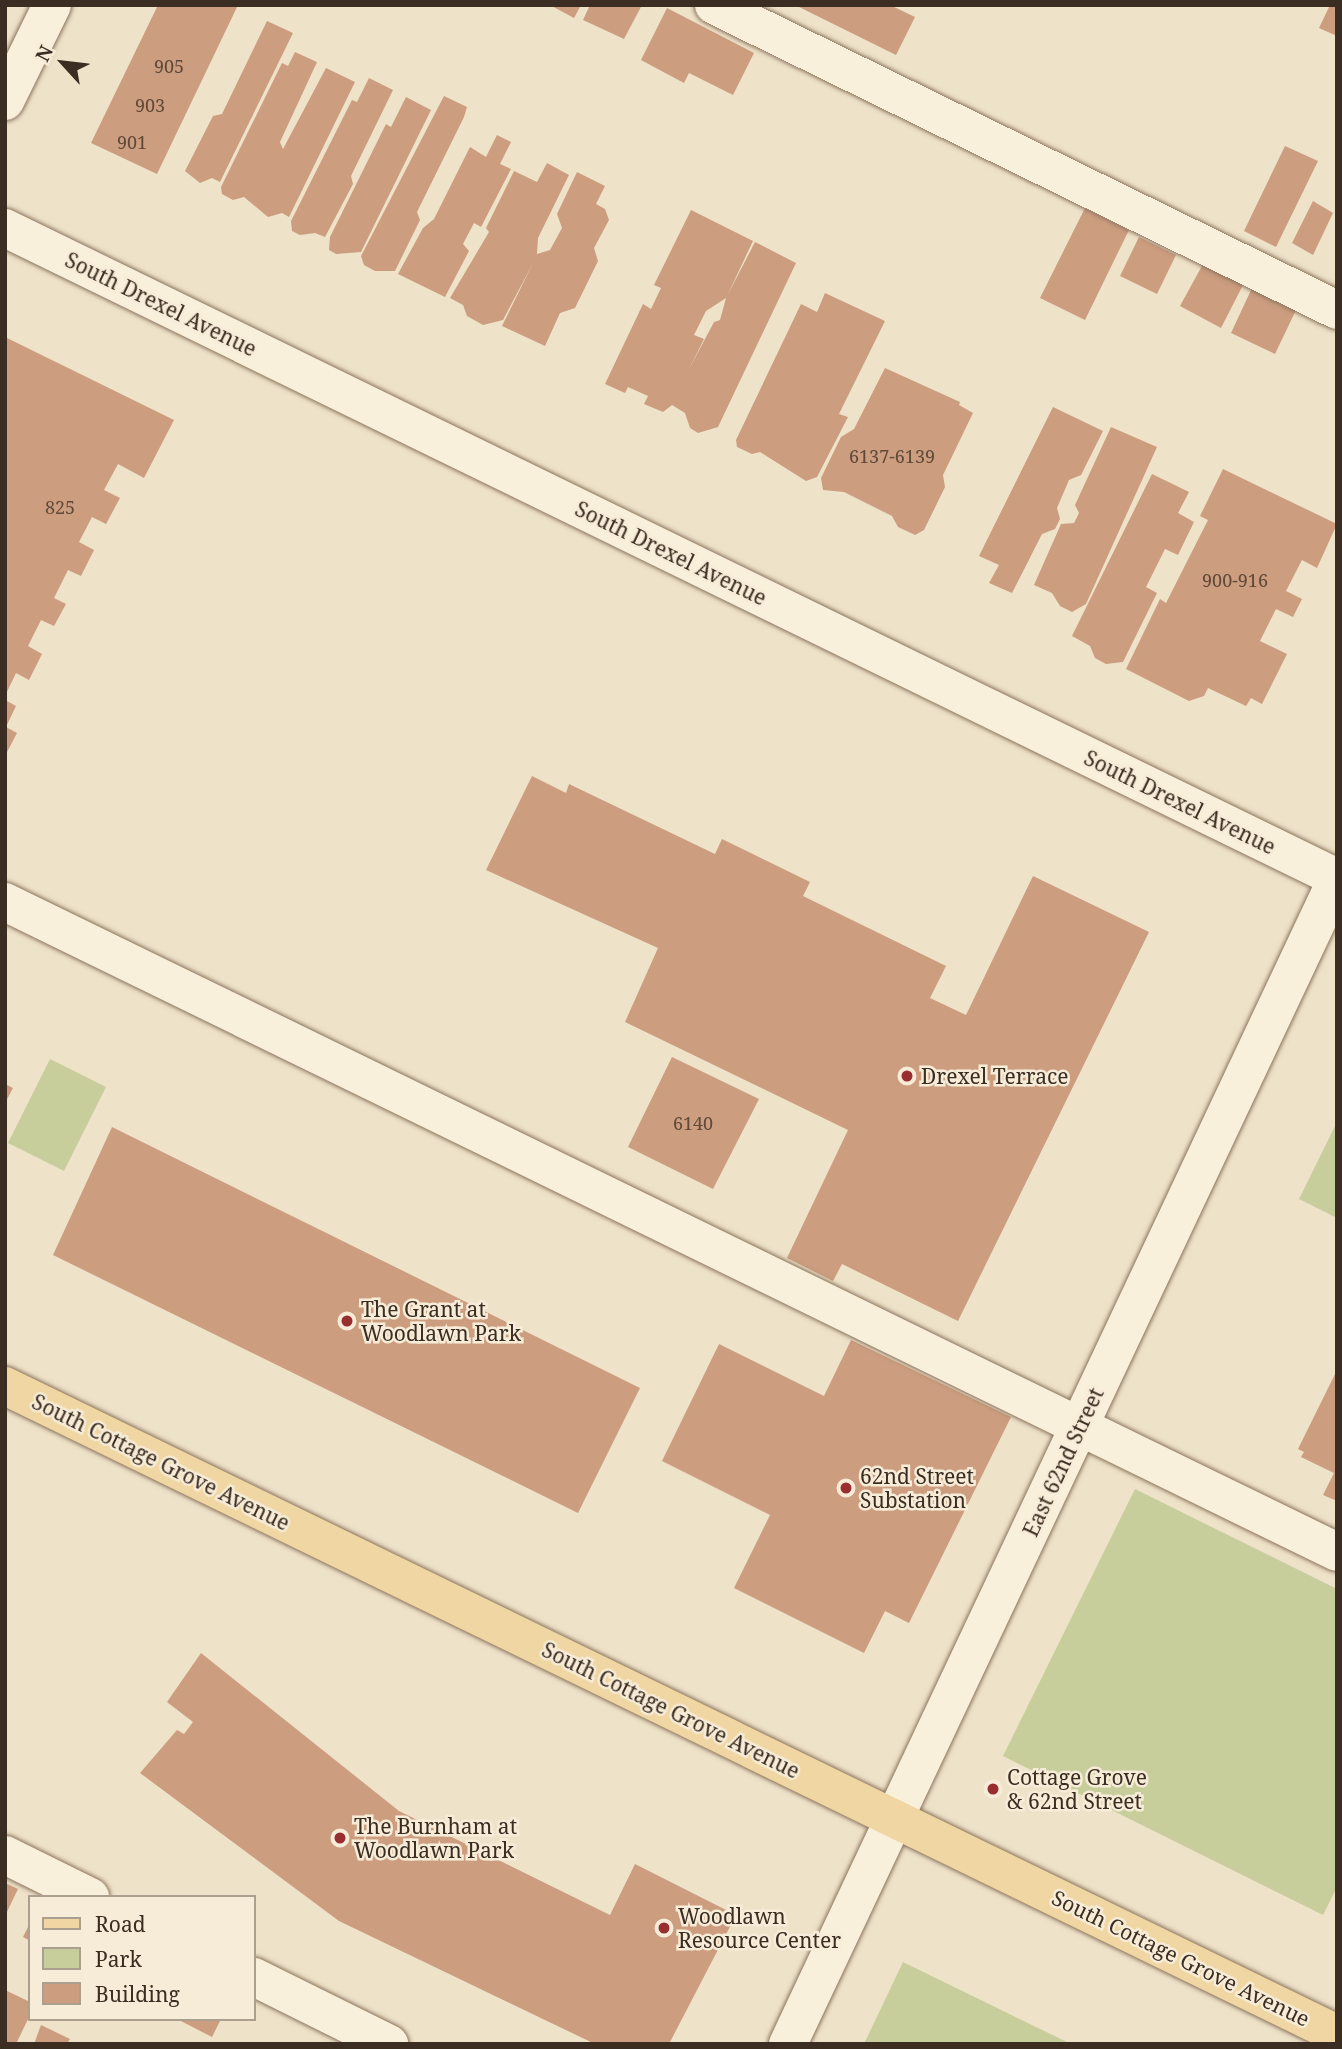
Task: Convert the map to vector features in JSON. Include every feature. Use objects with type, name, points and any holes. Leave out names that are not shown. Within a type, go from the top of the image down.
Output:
[{"type":"main road","name":"South Cottage Grove Avenue","points":[[5,1386],[1337,2034]]},
{"type":"street","points":[[5,101],[52,5]]},
{"type":"street","points":[[714,5],[1337,310]]},
{"type":"street","name":"South Drexel Avenue","points":[[5,228],[1337,878]]},
{"type":"street","name":"East 62nd Street","points":[[788,2044],[1337,878]]},
{"type":"street","points":[[5,902],[1337,1552]]},
{"type":"street","points":[[5,1855],[86,1895]]},
{"type":"street","points":[[256,1978],[389,2044]]},
{"type":"green space","points":[[50,1059],[106,1087],[64,1171],[8,1143]]},
{"type":"green space","points":[[1337,1122],[1337,1218],[1299,1199]]},
{"type":"green space","points":[[1135,1489],[1337,1589],[1337,1887],[1323,1915],[1003,1756]]},
{"type":"green space","points":[[903,1962],[1071,2044],[864,2044]]},
{"type":"building","points":[[158,5],[238,5],[157,174],[91,143]]},
{"type":"building","points":[[550,5],[581,5],[574,18]]},
{"type":"building","points":[[590,5],[642,5],[624,39],[583,20]]},
{"type":"building","points":[[795,5],[890,5],[915,17],[896,55]]},
{"type":"building","points":[[1330,5],[1337,5],[1337,36],[1319,28]]},
{"type":"building","points":[[667,8],[754,53],[733,95],[689,73],[684,83],[641,60]]},
{"type":"building","points":[[267,21],[293,33],[220,182],[212,178],[200,183],[185,171],[213,116],[222,114]]},
{"type":"building","points":[[295,52],[317,62],[280,142],[283,149],[326,68],[355,82],[289,217],[282,213],[268,217],[244,197],[233,200],[222,194],[221,187],[282,63],[288,66]]},
{"type":"building","points":[[369,78],[393,90],[351,176],[353,184],[325,237],[315,233],[300,235],[292,231],[291,221],[352,100],[357,102]]},
{"type":"building","points":[[444,96],[467,107],[464,117],[417,212],[420,220],[395,271],[375,271],[364,265],[361,256]]},
{"type":"building","points":[[406,97],[431,110],[361,252],[336,254],[329,250],[330,237],[386,124],[391,127]]},
{"type":"building","points":[[497,135],[511,142],[500,164],[511,169],[481,227],[474,223],[463,244],[469,251],[445,297],[398,274],[423,228],[434,219],[470,147],[486,157]]},
{"type":"building","points":[[1285,146],[1318,161],[1276,247],[1244,231]]},
{"type":"building","points":[[547,163],[569,175],[538,238],[537,254],[550,250],[562,228],[557,214],[577,172],[605,186],[596,204],[605,209],[609,220],[594,248],[598,261],[575,308],[560,313],[545,346],[502,326],[533,263],[503,320],[483,325],[467,316],[463,305],[450,298],[489,232],[486,228],[514,171],[537,182]]},
{"type":"building","points":[[1313,201],[1333,213],[1313,255],[1292,243]]},
{"type":"building","points":[[1085,208],[1129,230],[1085,320],[1040,298]]},
{"type":"building","points":[[691,210],[753,241],[727,296],[755,242],[796,263],[718,427],[698,433],[690,428],[685,413],[672,405],[663,412],[644,404],[648,396],[628,387],[625,393],[605,384],[643,304],[651,309],[661,288],[654,285]],"holes":[[[726,298],[720,320],[714,322],[688,371],[704,339],[694,335],[706,311]]]},
{"type":"building","points":[[1139,237],[1176,255],[1157,294],[1120,276]]},
{"type":"building","points":[[1203,264],[1243,285],[1221,328],[1180,306]]},
{"type":"building","points":[[1252,288],[1296,310],[1275,354],[1231,333]]},
{"type":"building","points":[[825,293],[885,321],[839,414],[848,417],[817,477],[806,481],[760,452],[752,454],[737,447],[736,440],[801,304],[817,312]]},
{"type":"building","points":[[5,337],[174,420],[144,478],[118,464],[104,490],[120,498],[106,524],[92,517],[79,542],[94,550],[81,576],[68,570],[54,598],[66,604],[54,626],[41,620],[28,646],[42,654],[29,680],[16,673],[5,696]]},
{"type":"building","points":[[885,368],[960,402],[959,405],[973,413],[943,475],[945,487],[924,530],[915,535],[898,527],[892,516],[844,492],[823,490],[821,478],[841,437],[854,429]]},
{"type":"building","points":[[1053,407],[1103,431],[1081,475],[1069,480],[1057,508],[1060,519],[1055,529],[1042,534],[1012,593],[989,583],[999,565],[979,556]]},
{"type":"building","points":[[1111,427],[1157,447],[1086,604],[1072,612],[1060,606],[1052,593],[1034,585],[1061,524],[1074,523],[1079,513],[1075,505]]},
{"type":"building","points":[[1223,469],[1337,524],[1317,568],[1302,560],[1286,591],[1302,599],[1293,617],[1276,609],[1260,641],[1287,654],[1262,704],[1251,698],[1246,706],[1208,688],[1204,696],[1189,701],[1126,669],[1160,599],[1166,603],[1208,520],[1200,516]]},
{"type":"building","points":[[1152,474],[1189,492],[1178,513],[1194,522],[1178,555],[1165,549],[1146,587],[1157,593],[1123,662],[1106,664],[1095,658],[1090,646],[1072,636]]},
{"type":"building","points":[[5,700],[16,706],[6,727],[17,733],[5,756]]},
{"type":"building","name":"Drexel Terrace","points":[[532,776],[566,793],[569,784],[715,854],[722,839],[810,882],[803,896],[946,966],[930,998],[966,1015],[1033,876],[1149,932],[958,1321],[842,1264],[833,1281],[787,1258],[848,1130],[625,1022],[658,948],[486,870]]},
{"type":"building","points":[[672,1057],[759,1099],[713,1189],[628,1147]]},
{"type":"building","points":[[5,1084],[13,1088],[5,1103]]},
{"type":"building","name":"The Grant at Woodlawn Park","points":[[112,1127],[640,1388],[578,1513],[53,1255]]},
{"type":"building","name":"62nd Street Substation","points":[[851,1340],[1011,1417],[909,1623],[885,1611],[864,1653],[734,1588],[770,1515],[662,1461],[719,1344],[824,1396]]},
{"type":"building","points":[[1337,1370],[1337,1501],[1323,1495],[1334,1473],[1301,1457],[1304,1452],[1298,1449]]},
{"type":"building","name":"The Burnham at Woodlawn Park","points":[[201,1653],[399,1811],[610,1915],[635,1864],[736,1915],[669,2044],[595,2044],[339,1921],[140,1773],[177,1730],[184,1734],[193,1722],[167,1702]]},
{"type":"building","points":[[5,1883],[18,1889],[5,1916]]},
{"type":"building","points":[[28,1927],[28,1940],[23,1937]]},
{"type":"building","points":[[5,1990],[28,2001],[28,2019],[16,2044],[5,2044]]},
{"type":"building","points":[[181,2021],[220,2021],[212,2037]]},
{"type":"building","points":[[41,2025],[70,2039],[67,2044],[34,2044]]},
{"type":"place","name":"Drexel Terrace","points":[[907,1076]]},
{"type":"place","name":"The Grant at Woodlawn Park","points":[[347,1321]]},
{"type":"place","name":"62nd Street Substation","points":[[846,1488]]},
{"type":"place","name":"Cottage Grove & 62nd Street","points":[[993,1789]]},
{"type":"place","name":"The Burnham at Woodlawn Park","points":[[340,1838]]},
{"type":"place","name":"Woodlawn Resource Center","points":[[664,1928]]}]
